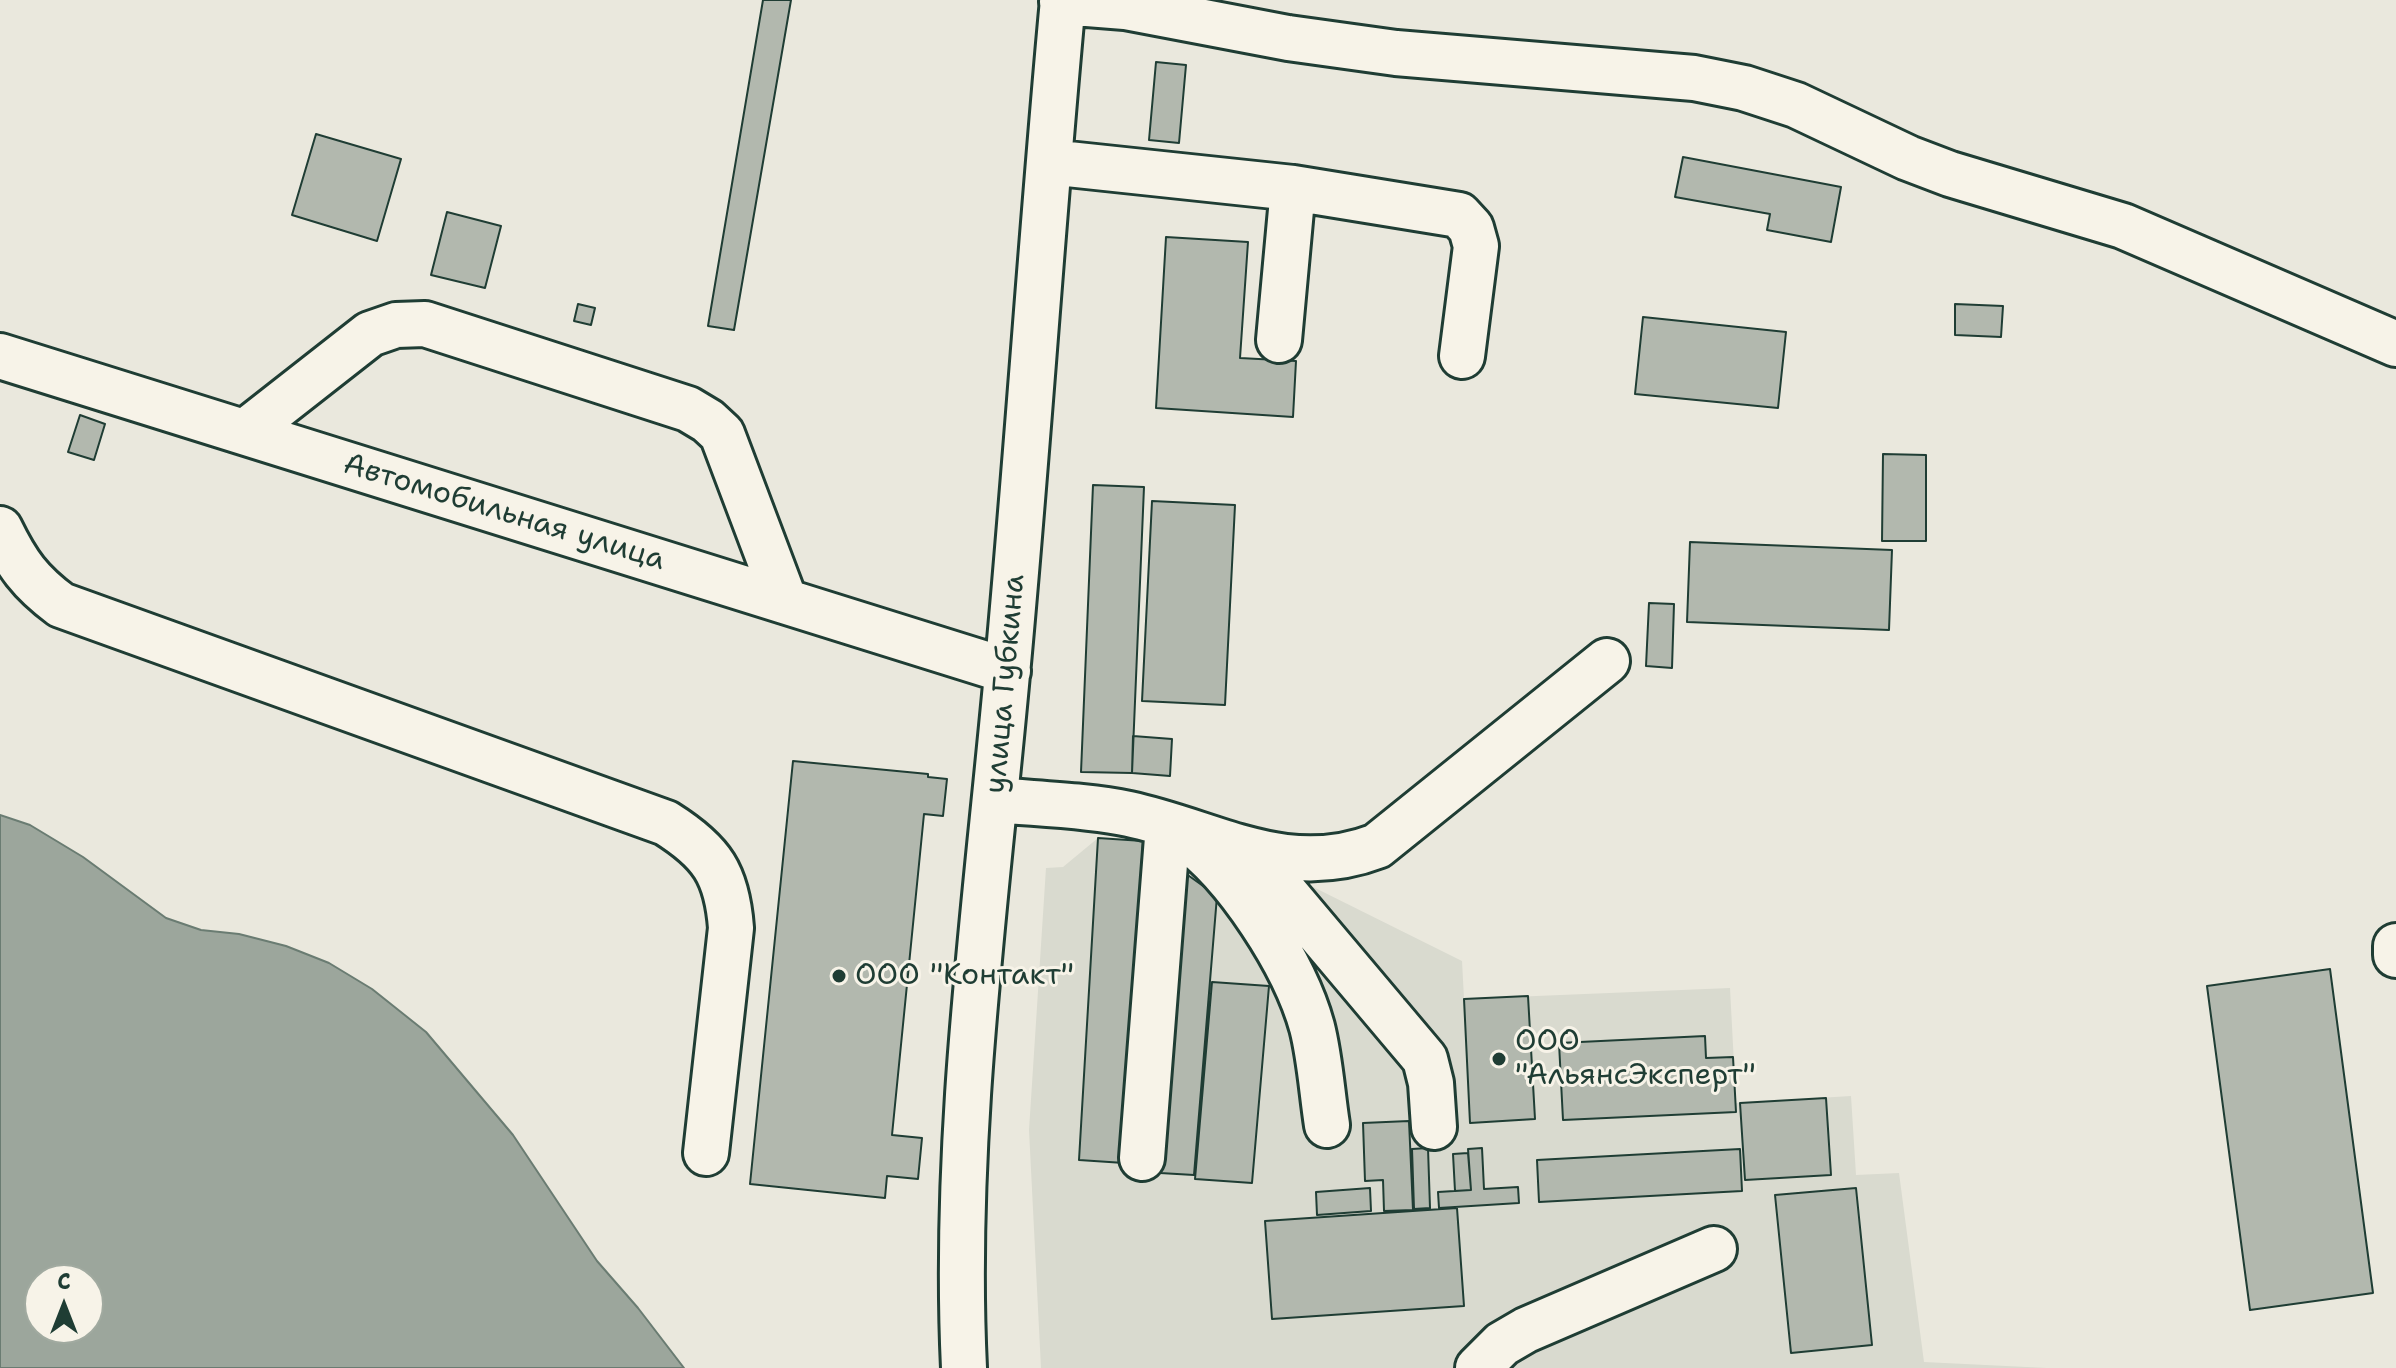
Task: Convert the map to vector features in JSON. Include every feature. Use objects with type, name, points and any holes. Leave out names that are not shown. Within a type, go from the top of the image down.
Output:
[{"type":"street","name":"улица Губкина","points":[[964,1368],[962,1190],[973,1021],[1008,671],[1062,1]]},
{"type":"street","points":[[1062,1],[1125,7],[1288,38],[1396,53],[1694,78],[1744,88],[1796,105],[1908,158],[1950,174],[2123,226],[2396,344]]},
{"type":"street","points":[[1049,162],[1293,188],[1459,215],[1471,228],[1476,246],[1462,356]]},
{"type":"street","points":[[1279,340],[1293,188]]},
{"type":"street","points":[[245,432],[370,334],[396,325],[425,324],[688,409],[708,421],[722,434],[785,601]]},
{"type":"street","name":"Автомобильная улица","points":[[3,366],[245,432],[1008,671]]},
{"type":"street","points":[[0,529],[16,563],[38,588],[61,605],[666,823],[694,841],[715,866],[729,899],[731,928],[706,1153]]},
{"type":"street","points":[[995,800],[1124,813],[1243,850],[1302,859],[1354,855],[1377,846],[1607,661]]},
{"type":"street","points":[[1168,825],[1196,845],[1237,889],[1297,986],[1312,1028],[1327,1125]]},
{"type":"street","points":[[1142,1158],[1168,825]]},
{"type":"street","points":[[1243,850],[1275,881],[1425,1059],[1431,1083],[1434,1127]]},
{"type":"street","points":[[2396,946],[2396,955]]},
{"type":"street","points":[[1478,1368],[1502,1344],[1526,1330],[1714,1249]]},
{"type":"shaded area","points":[[0,815],[30,825],[83,857],[166,918],[201,930],[239,934],[286,946],[329,963],[372,989],[426,1032],[513,1135],[597,1261],[684,1368],[0,1368]]},
{"type":"shaded area","points":[[1098,838],[1143,841],[1217,896],[1285,873],[1462,961],[1464,999],[1730,988],[1736,1103],[1851,1096],[1856,1175],[1899,1173],[1924,1362],[2047,1368],[1041,1368],[1029,1130],[1046,868],[1063,867]]},
{"type":"building","points":[[763,0],[791,0],[734,330],[708,326]]},
{"type":"building","points":[[1156,62],[1186,65],[1179,143],[1149,140]]},
{"type":"building","points":[[316,134],[401,159],[377,241],[292,215]]},
{"type":"building","points":[[1683,157],[1841,187],[1831,242],[1767,230],[1770,214],[1675,197]]},
{"type":"building","points":[[447,212],[501,226],[485,288],[431,275]]},
{"type":"building","points":[[1166,237],[1248,242],[1240,358],[1296,361],[1293,417],[1156,408]]},
{"type":"building","points":[[578,304],[595,308],[591,325],[574,321]]},
{"type":"building","points":[[1955,304],[2003,306],[2001,337],[1955,335]]},
{"type":"building","points":[[1643,317],[1786,332],[1778,408],[1635,394]]},
{"type":"building","points":[[80,415],[105,424],[94,460],[68,452]]},
{"type":"building","points":[[1883,454],[1926,455],[1926,541],[1882,541]]},
{"type":"building","points":[[1093,485],[1144,487],[1132,773],[1081,772]]},
{"type":"building","points":[[1152,501],[1235,505],[1225,705],[1142,701]]},
{"type":"building","points":[[1690,542],[1892,550],[1889,630],[1687,622]]},
{"type":"building","points":[[1649,603],[1674,604],[1672,668],[1646,666]]},
{"type":"building","points":[[1133,736],[1172,739],[1170,776],[1132,773]]},
{"type":"building","name":"ООО \"Контакт\"","points":[[793,761],[928,774],[928,777],[947,779],[943,816],[924,814],[892,1135],[922,1138],[918,1179],[887,1176],[885,1198],[750,1184]]},
{"type":"building","points":[[1098,838],[1143,841],[1124,1163],[1079,1160]]},
{"type":"building","points":[[1185,873],[1217,896],[1194,1175],[1160,1173]]},
{"type":"building","points":[[2330,969],[2373,1293],[2250,1310],[2207,986]]},
{"type":"building","points":[[1212,982],[1269,986],[1252,1183],[1195,1179]]},
{"type":"building","name":"ООО \"АльянсЭксперт\"","points":[[1528,996],[1535,1119],[1470,1123],[1464,999]]},
{"type":"building","points":[[1705,1036],[1706,1058],[1733,1057],[1736,1112],[1563,1120],[1559,1043]]},
{"type":"building","points":[[1826,1098],[1831,1175],[1745,1180],[1740,1103]]},
{"type":"building","points":[[1409,1121],[1413,1210],[1384,1211],[1383,1180],[1365,1181],[1363,1123]]},
{"type":"building","points":[[1428,1148],[1430,1208],[1414,1209],[1412,1149]]},
{"type":"building","points":[[1482,1148],[1484,1189],[1518,1187],[1519,1203],[1439,1208],[1438,1192],[1471,1190],[1468,1149]]},
{"type":"building","points":[[1740,1149],[1742,1191],[1539,1202],[1537,1160]]},
{"type":"building","points":[[1468,1153],[1471,1190],[1455,1191],[1453,1154]]},
{"type":"building","points":[[1370,1188],[1371,1211],[1317,1215],[1316,1192]]},
{"type":"building","points":[[1856,1188],[1872,1345],[1791,1353],[1775,1195]]},
{"type":"building","points":[[1457,1208],[1464,1306],[1272,1319],[1265,1221]]},
{"type":"place","name":"ООО \"Контакт\"","points":[[839,976]]},
{"type":"place","name":"ООО \"АльянсЭксперт\"","points":[[1499,1059]]}]
